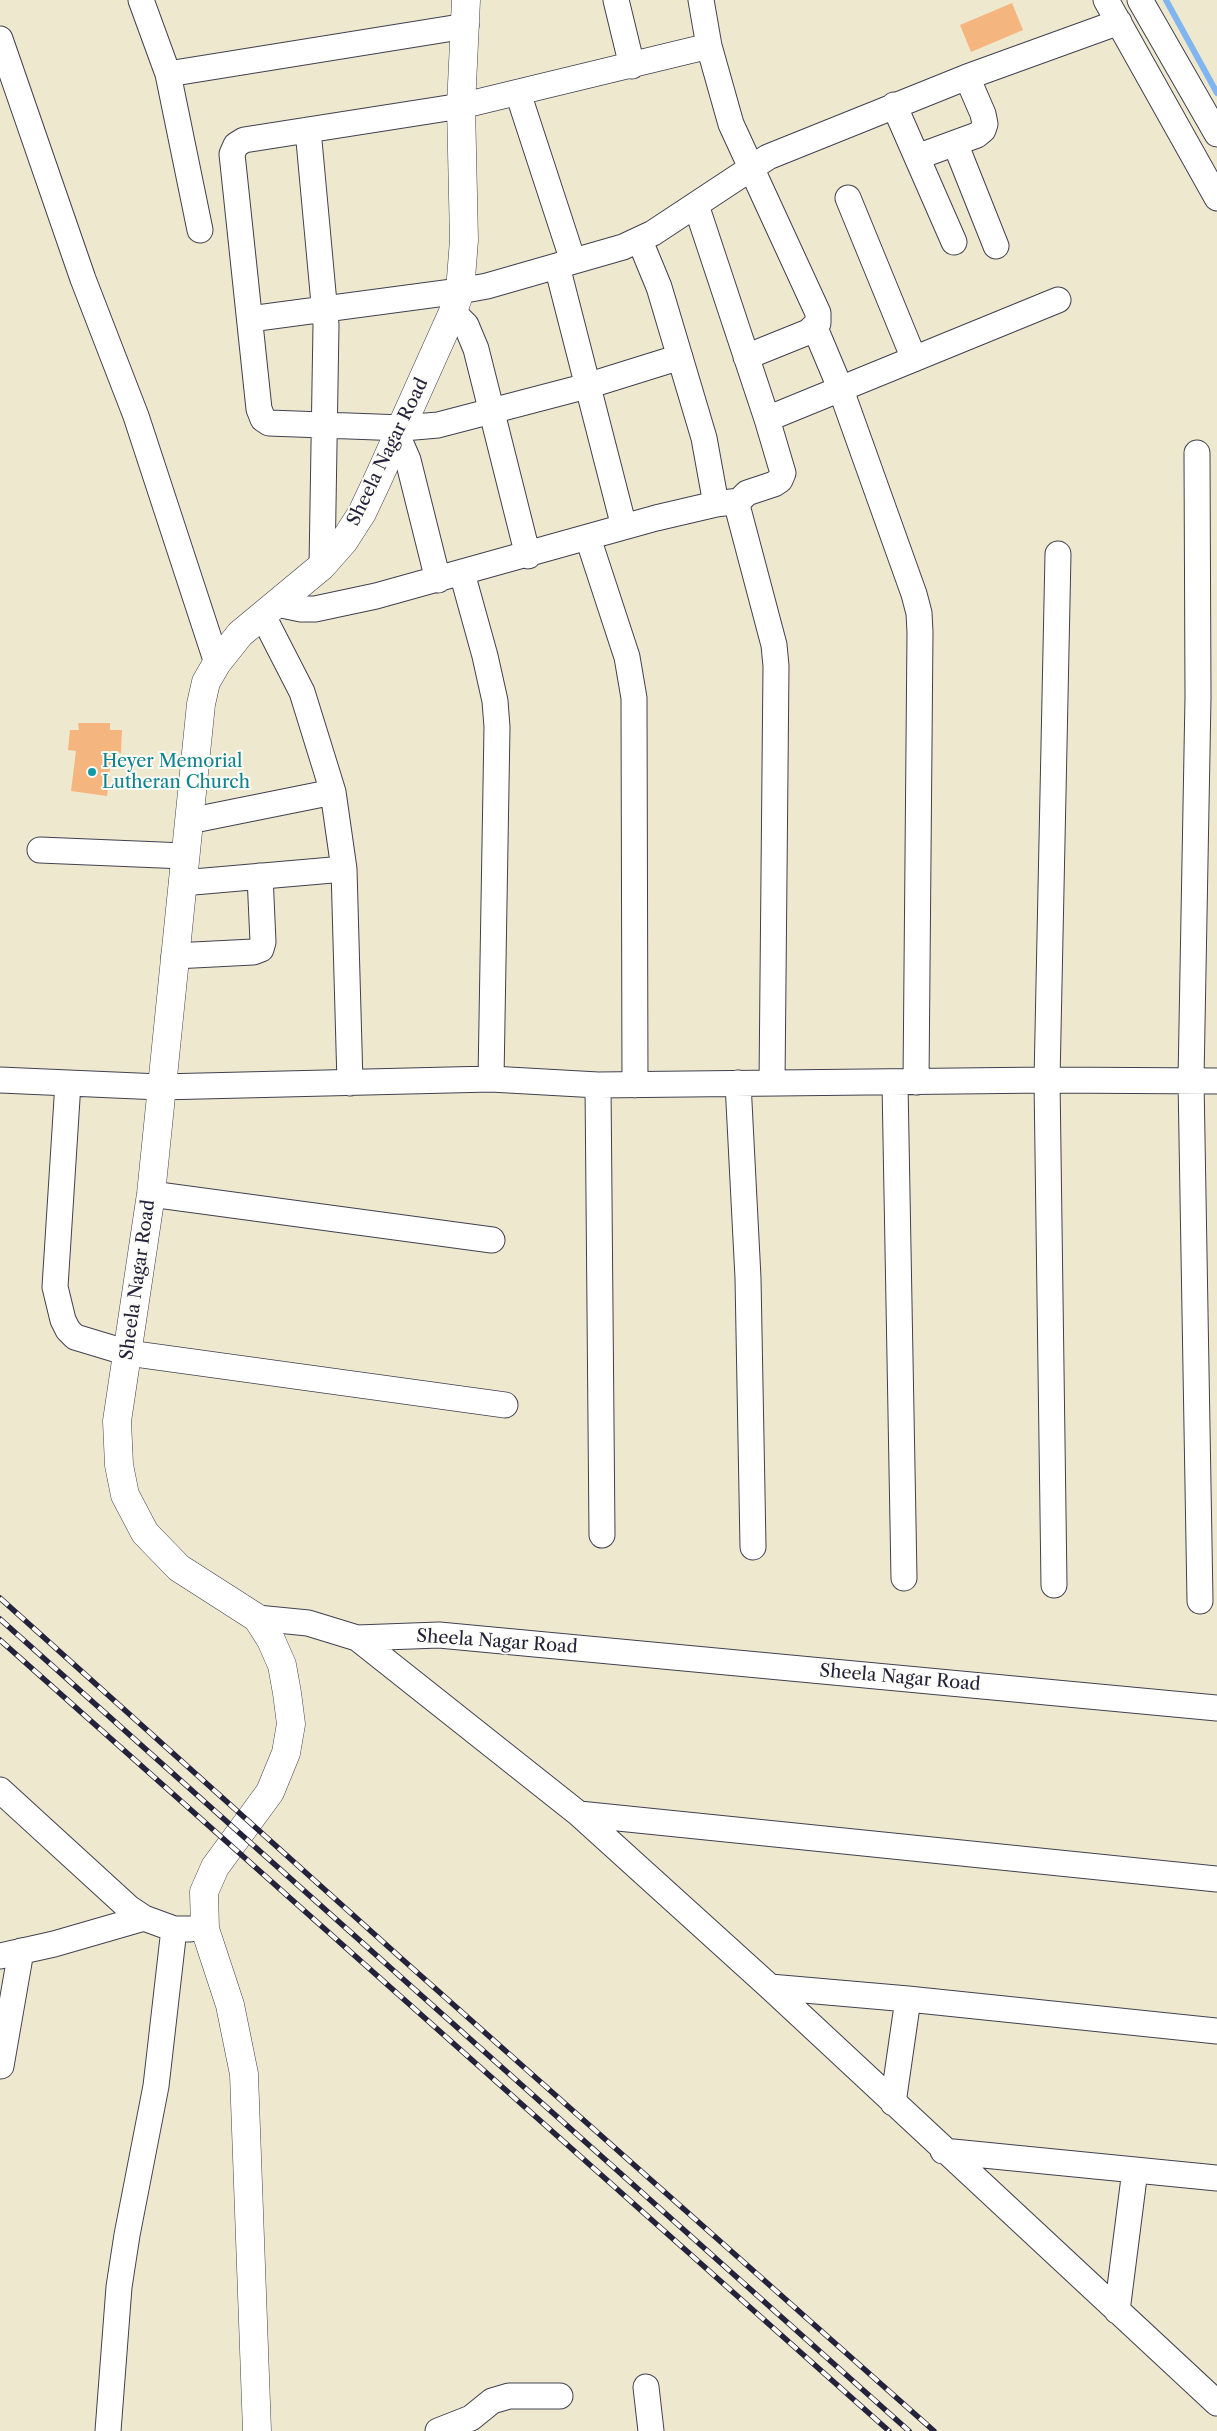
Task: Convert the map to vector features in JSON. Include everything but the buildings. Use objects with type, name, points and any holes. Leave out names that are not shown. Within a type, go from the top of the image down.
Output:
[{"type":"main road","name":"Sheela Nagar Road","points":[[257,1618],[179,1568],[145,1533],[125,1495],[116,1441],[117,1421],[151,1194],[160,1087],[201,704],[206,682],[217,663],[240,634],[322,566],[344,541],[362,513],[401,432],[456,302],[464,240],[461,106],[466,13]]},
{"type":"main road","points":[[257,1618],[271,1640],[282,1665],[291,1724],[286,1753],[270,1792],[215,1867],[204,1892],[205,1929],[230,2005],[244,2074],[257,2431]]},
{"type":"street","points":[[141,0],[168,74],[200,230]]},
{"type":"street","points":[[616,0],[632,66]]},
{"type":"street","points":[[701,0],[709,46],[732,124],[818,313],[818,322],[814,328],[746,358]]},
{"type":"street","points":[[1106,0],[1217,198]]},
{"type":"street","points":[[1140,0],[1215,126],[1183,139]]},
{"type":"street","points":[[168,74],[466,13]]},
{"type":"street","points":[[250,319],[325,310],[456,302],[565,264],[640,241],[750,167],[784,150],[967,77],[1119,22]]},
{"type":"street","points":[[0,39],[83,280],[136,416],[217,663]]},
{"type":"street","points":[[680,357],[587,386],[438,425],[401,432],[324,423],[269,423],[263,419],[259,409],[232,154],[236,145],[244,140],[461,106],[709,46]]},
{"type":"street","points":[[917,157],[977,135],[983,130],[985,124],[983,114],[967,77]]},
{"type":"street","points":[[518,92],[565,264],[587,386],[624,527]]},
{"type":"street","points":[[894,106],[954,242]]},
{"type":"street","points":[[308,130],[325,310],[322,566]]},
{"type":"street","points":[[955,143],[996,246]]},
{"type":"street","points":[[848,198],[914,359]]},
{"type":"street","points":[[350,1082],[344,869],[334,792],[302,692],[270,610],[316,609],[376,596],[528,556],[624,527],[727,502],[780,480],[783,473],[767,419],[696,204]]},
{"type":"street","points":[[640,241],[659,287],[709,455],[727,502],[738,509],[774,645],[776,666],[772,1083]]},
{"type":"street","points":[[767,419],[1058,300]]},
{"type":"street","points":[[456,302],[476,349],[528,556]]},
{"type":"street","points":[[814,328],[841,390],[914,594],[920,632],[906,1082],[904,1578]]},
{"type":"street","points":[[401,432],[438,580]]},
{"type":"street","points":[[1197,453],[1207,698],[1206,853],[1191,1080],[1200,1601]]},
{"type":"street","points":[[588,538],[627,657],[634,698],[634,1085]]},
{"type":"street","points":[[1054,1585],[1047,1080],[1058,554]]},
{"type":"street","points":[[462,573],[487,665],[495,701],[497,727],[491,1079]]},
{"type":"street","points":[[189,822],[334,792]]},
{"type":"street","points":[[40,850],[185,856]]},
{"type":"street","points":[[182,883],[344,869]]},
{"type":"street","points":[[174,956],[253,952],[261,949],[263,942],[260,876]]},
{"type":"street","points":[[0,1080],[160,1087],[491,1079],[598,1085],[1047,1080],[1217,1081]]},
{"type":"street","points":[[68,1083],[56,1261],[56,1299],[63,1320],[75,1337],[128,1353],[505,1405]]},
{"type":"street","points":[[738,1083],[748,1278],[753,1547]]},
{"type":"street","points":[[598,1085],[602,1535]]},
{"type":"street","points":[[151,1194],[492,1240]]},
{"type":"street","name":"Sheela Nagar Road","points":[[257,1618],[308,1623],[357,1638],[439,1635],[1217,1708]]},
{"type":"street","points":[[357,1638],[579,1814],[770,1987],[893,2104],[1217,2403]]},
{"type":"street","points":[[0,1790],[129,1908],[144,1918],[174,1929],[205,1929]]},
{"type":"street","points":[[579,1814],[1217,1879]]},
{"type":"street","points":[[1,2066],[11,1953],[144,1918]]},
{"type":"street","points":[[108,2431],[120,2287],[127,2235],[156,2086],[174,1929]]},
{"type":"street","points":[[770,1987],[908,1999],[1217,2031]]},
{"type":"street","points":[[893,2104],[908,1999]]},
{"type":"street","points":[[943,2150],[1217,2178]]},
{"type":"street","points":[[1117,2311],[1135,2170]]},
{"type":"street","points":[[646,2387],[651,2431]]},
{"type":"street","points":[[438,2431],[471,2418],[492,2401],[509,2396],[560,2396]]},
{"type":"waterway","points":[[1166,0],[1217,93]]},
{"type":"railway","points":[[0,1598],[402,1959],[934,2431]]},
{"type":"railway","points":[[0,1619],[909,2431]]},
{"type":"railway","points":[[0,1640],[889,2431]]},
{"type":"place","name":"Heyer Memorial Lutheran Church","points":[[92,772]]}]
